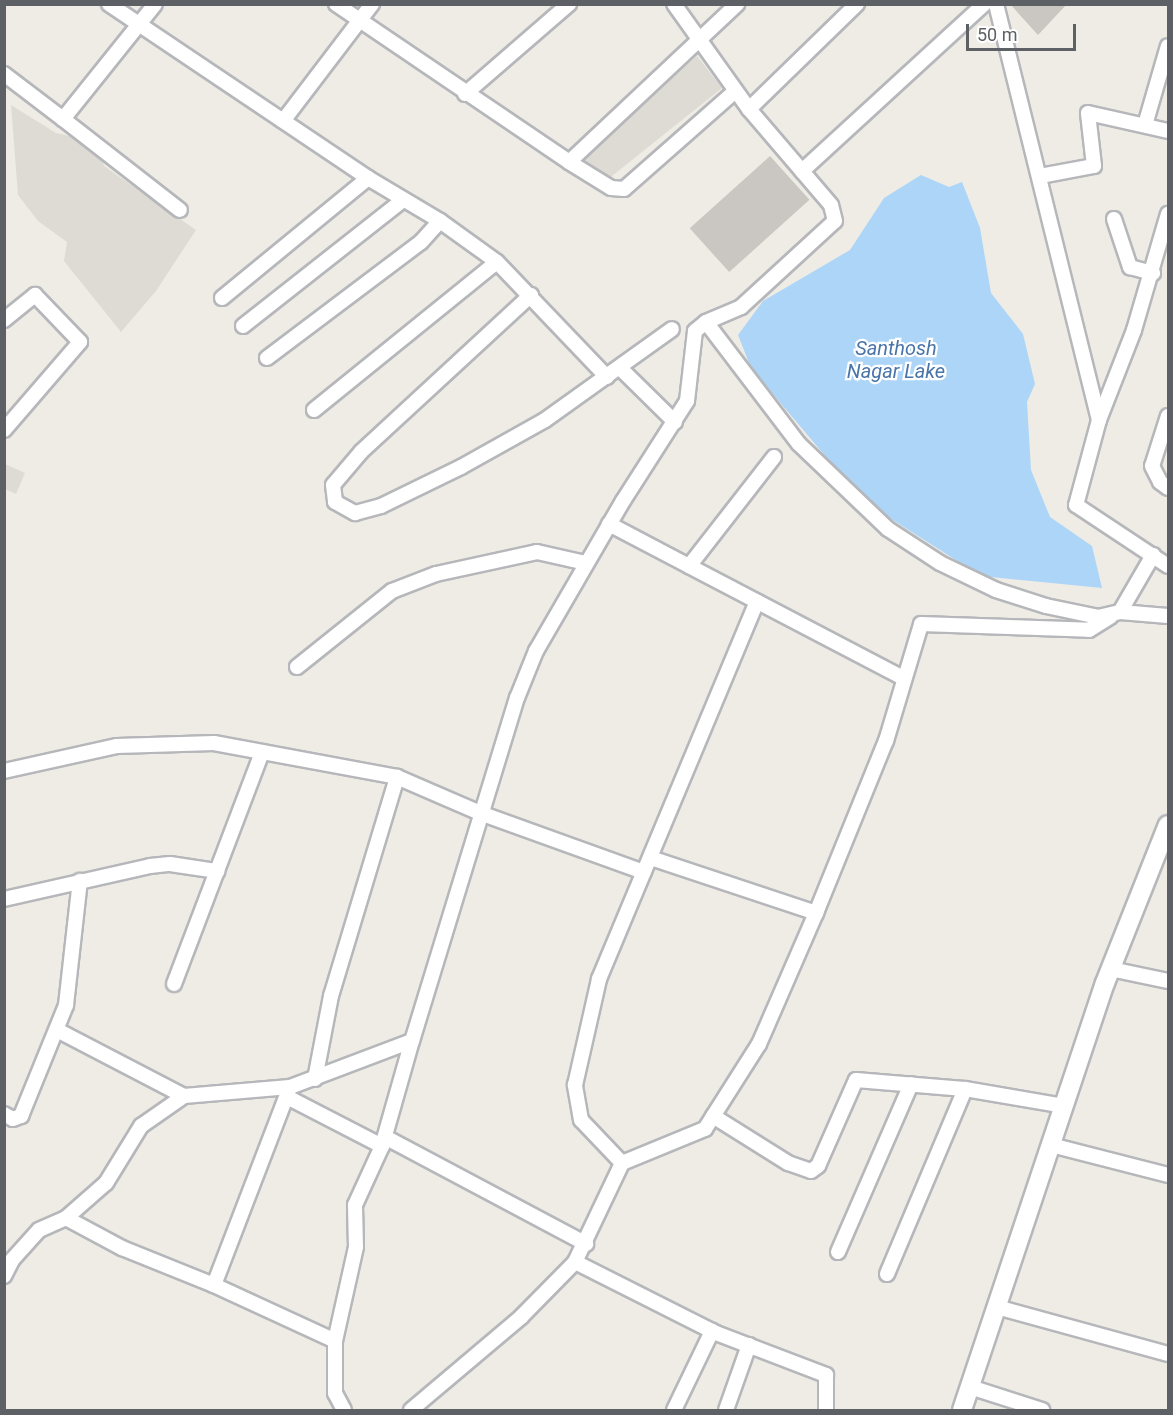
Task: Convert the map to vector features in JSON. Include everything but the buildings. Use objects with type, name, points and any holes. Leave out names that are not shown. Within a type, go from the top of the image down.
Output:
[{"type":"street","points":[[109,4],[403,200],[440,221],[497,262],[607,377]]},
{"type":"street","points":[[63,119],[142,26],[155,4]]},
{"type":"street","points":[[336,4],[465,94],[611,188],[624,189],[735,91]]},
{"type":"street","points":[[283,121],[361,22],[372,4]]},
{"type":"street","points":[[465,94],[569,4]]},
{"type":"street","points":[[344,1410],[335,1393],[335,1341],[356,1247],[355,1205],[383,1142],[480,813],[536,651],[609,524],[675,422],[690,392],[695,331],[706,322],[741,307],[834,221],[831,205],[749,109],[674,4]]},
{"type":"street","points":[[569,162],[700,42],[736,4]]},
{"type":"street","points":[[749,109],[857,4]]},
{"type":"street","points":[[802,171],[984,4]]},
{"type":"street","points":[[996,4],[1099,420]]},
{"type":"street","points":[[1145,125],[1168,46]]},
{"type":"street","points":[[6,77],[180,210]]},
{"type":"street","points":[[1040,176],[1094,166],[1088,113],[1168,131]]},
{"type":"street","points":[[222,298],[368,177]]},
{"type":"street","points":[[243,326],[403,200]]},
{"type":"street","points":[[1168,214],[1153,273],[1099,420],[1076,505],[1168,566]]},
{"type":"street","points":[[1114,219],[1130,267],[1153,273]]},
{"type":"street","points":[[267,358],[421,242],[440,221]]},
{"type":"street","points":[[314,410],[497,262]]},
{"type":"street","points":[[4,320],[35,295],[80,342],[4,430]]},
{"type":"street","points":[[531,295],[361,452],[333,485],[335,502],[355,513],[381,506],[546,420],[672,329]]},
{"type":"street","points":[[706,322],[799,444],[888,529],[940,563],[996,590],[1046,606],[1116,614],[1168,616]]},
{"type":"street","points":[[620,368],[675,422]]},
{"type":"street","points":[[1168,416],[1152,466],[1160,482],[1168,488]]},
{"type":"street","points":[[689,566],[774,457]]},
{"type":"street","points":[[609,524],[903,678]]},
{"type":"street","points":[[297,667],[392,591],[436,574],[537,552],[586,563]]},
{"type":"street","points":[[411,1410],[521,1317],[576,1262],[622,1163],[705,1129],[759,1044],[816,913],[886,741],[921,624],[1089,630],[1116,614],[1153,555]]},
{"type":"street","points":[[622,1163],[580,1120],[575,1085],[599,979],[757,602]]},
{"type":"street","points":[[4,771],[117,746],[159,742],[214,742],[397,777],[480,813],[644,872]]},
{"type":"street","points":[[174,984],[262,752]]},
{"type":"street","points":[[315,1079],[331,996],[397,777]]},
{"type":"street","points":[[962,1410],[1111,969],[1168,825]]},
{"type":"street","points":[[651,858],[816,913]]},
{"type":"street","points":[[4,899],[80,881],[170,864],[217,871]]},
{"type":"street","points":[[4,1114],[13,1119],[21,1116],[66,1005],[80,881]]},
{"type":"street","points":[[1111,969],[1168,981]]},
{"type":"street","points":[[57,1030],[184,1096],[289,1092],[315,1079],[412,1041]]},
{"type":"street","points":[[713,1116],[788,1163],[811,1172],[818,1166],[854,1082],[965,1089],[1064,1106]]},
{"type":"street","points":[[838,1252],[910,1084]]},
{"type":"street","points":[[886,1274],[965,1089]]},
{"type":"street","points":[[289,1092],[586,1244]]},
{"type":"street","points":[[214,1285],[289,1092]]},
{"type":"street","points":[[4,1276],[12,1260],[39,1230],[66,1218],[106,1183],[141,1126],[184,1096]]},
{"type":"street","points":[[1051,1145],[1168,1175]]},
{"type":"street","points":[[66,1218],[122,1248],[214,1285],[335,1341]]},
{"type":"street","points":[[576,1262],[712,1331],[826,1375],[826,1410]]},
{"type":"street","points":[[997,1307],[1168,1354]]},
{"type":"street","points":[[674,1410],[712,1331]]},
{"type":"street","points":[[726,1410],[749,1345]]},
{"type":"street","points":[[970,1387],[1042,1410]]},
{"type":"shaded area","points":[[697,56],[722,88],[607,180],[575,161]]},
{"type":"shaded area","points":[[11,105],[56,133],[96,142],[104,166],[196,230],[156,291],[121,332],[64,261],[67,242],[38,221],[18,195]]},
{"type":"shaded area","points":[[5,464],[25,473],[16,494],[5,489]]},
{"type":"water","name":"Santhosh Nagar Lake","points":[[921,175],[949,187],[962,182],[980,228],[991,293],[1023,334],[1035,384],[1027,402],[1031,470],[1050,517],[1092,546],[1102,588],[981,576],[877,510],[853,489],[751,368],[738,335],[763,301],[850,250],[884,198]]}]
